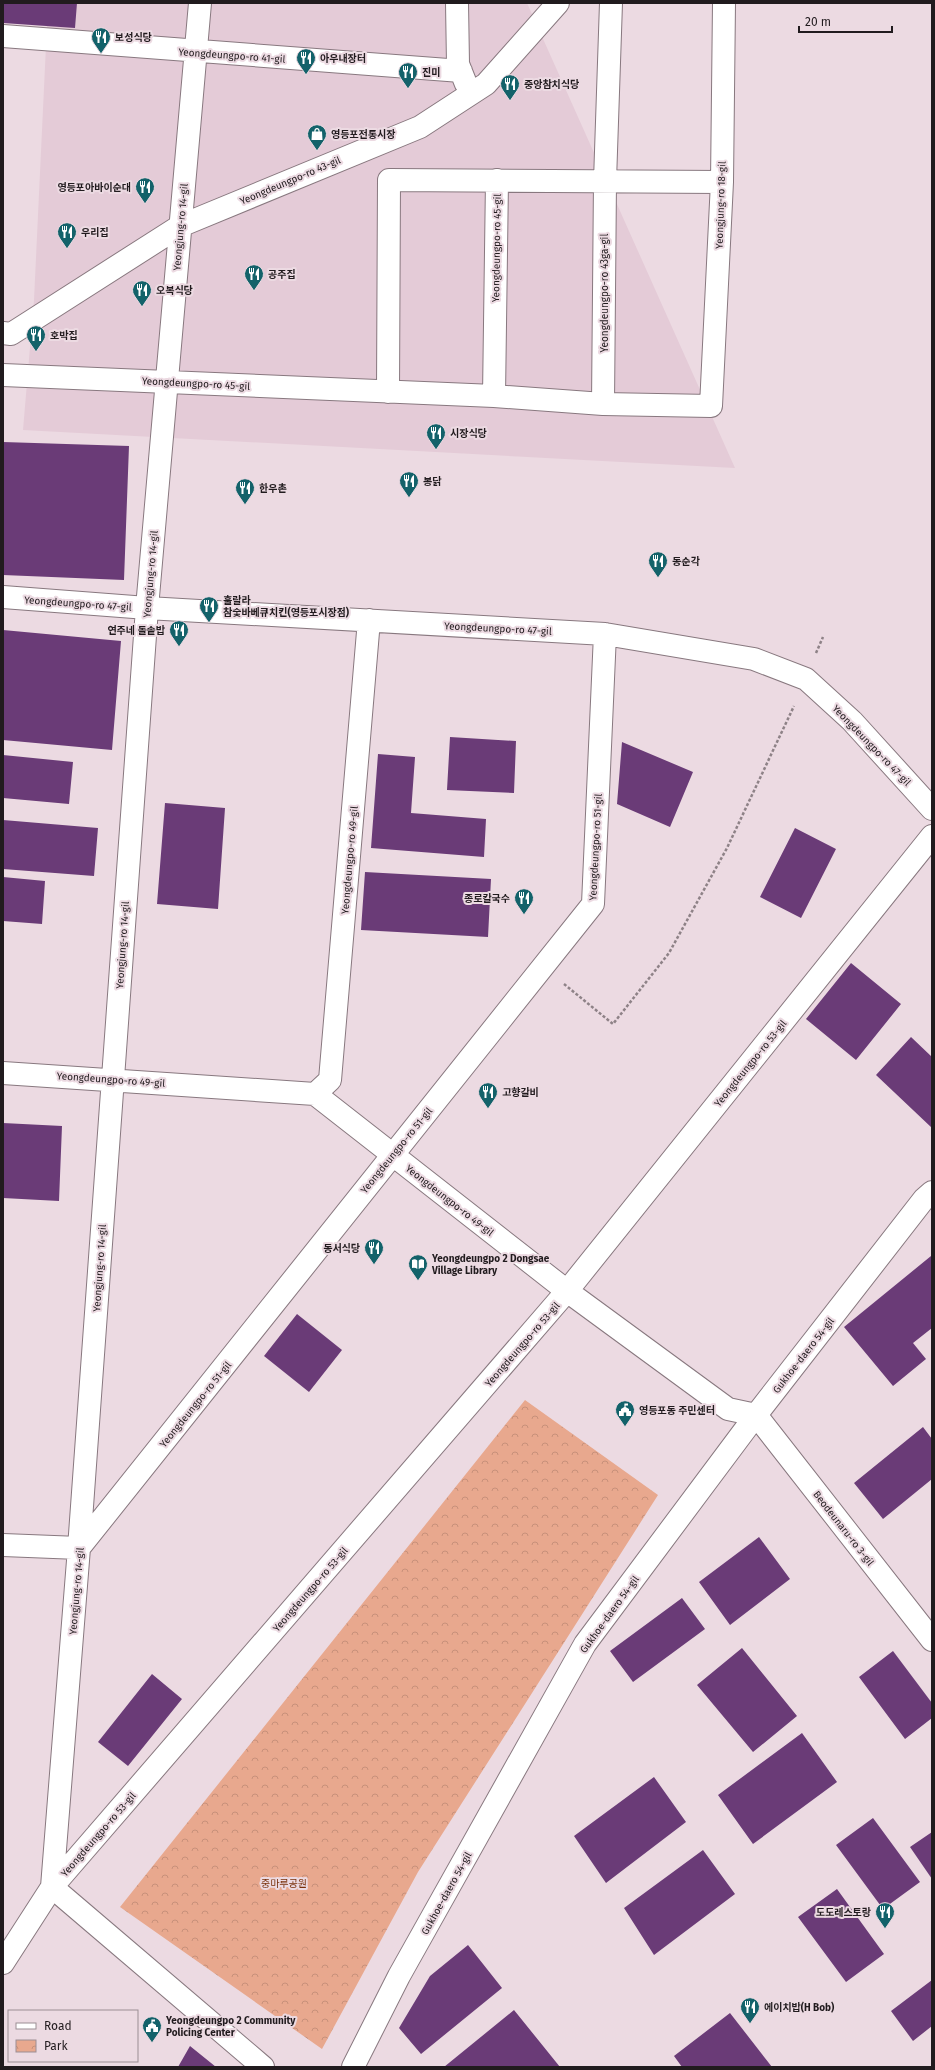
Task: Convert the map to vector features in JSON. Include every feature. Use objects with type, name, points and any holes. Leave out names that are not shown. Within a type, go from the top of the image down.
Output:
[{"type":"street","name":"Yeongjung-ro 14-gil","points":[[52,1887],[80,1548],[147,608],[200,3]]},
{"type":"street","points":[[457,3],[458,64],[470,93]]},
{"type":"street","name":"Yeongdeungpo-ro 43-gil","points":[[3,333],[11,334],[180,226],[420,127],[486,84],[558,3]]},
{"type":"street","name":"Yeongdeungpo-ro 43ga-gil","points":[[603,404],[605,181],[611,3]]},
{"type":"street","name":"Yeongjung-ro 18-gil","points":[[711,406],[722,182],[724,3]]},
{"type":"street","name":"Yeongdeungpo-ro 41-gil","points":[[3,36],[196,52],[461,71]]},
{"type":"street","name":"Yeongdeungpo-ro 45-gil","points":[[388,392],[389,180],[497,180],[494,396]]},
{"type":"street","points":[[497,180],[722,182]]},
{"type":"street","name":"Yeongdeungpo-ro 45-gil","points":[[3,374],[494,396],[603,404],[711,406]]},
{"type":"street","name":"Yeongdeungpo-ro 47-gil","points":[[3,597],[147,608],[605,634],[754,659],[806,679],[852,721],[932,809]]},
{"type":"street","name":"Yeongdeungpo-ro 49-gil","points":[[315,1094],[330,1080],[369,620]]},
{"type":"street","name":"Yeongdeungpo-ro 51-gil","points":[[80,1548],[593,904],[605,634]]},
{"type":"street","name":"Yeongdeungpo-ro 53-gil","points":[[3,1963],[52,1887],[568,1291],[932,836]]},
{"type":"street","name":"Yeongdeungpo-ro 49-gil","points":[[3,1073],[113,1079],[315,1094],[568,1291]]},
{"type":"street","name":"Gukhoe-daero 54-gil","points":[[353,2067],[399,1976],[585,1644],[756,1415],[929,1200]]},
{"type":"street","points":[[568,1291],[728,1409],[756,1415]]},
{"type":"street","name":"Beodeunaru-ro 3-gil","points":[[756,1415],[932,1640]]},
{"type":"street","points":[[3,1545],[80,1548]]},
{"type":"street","points":[[52,1887],[264,2067]]},
{"type":"path","points":[[542,967],[613,1024],[669,953],[727,848],[806,679],[823,637]]},
{"type":"shaded area","name":"영등포전통시장","points":[[48,3],[527,3],[735,468],[23,430],[34,300]]},
{"type":"green space","name":"중마루공원","points":[[525,1400],[658,1495],[418,1872],[322,2049],[120,1907]]},
{"type":"building","points":[[3,3],[77,3],[75,28],[3,23]]},
{"type":"building","points":[[3,442],[129,446],[124,580],[3,575]]},
{"type":"building","points":[[3,630],[121,641],[112,750],[3,740]]},
{"type":"building","points":[[450,737],[516,741],[514,793],[447,790]]},
{"type":"building","points":[[622,742],[693,772],[670,827],[617,804]]},
{"type":"building","points":[[378,754],[415,757],[411,813],[486,819],[484,857],[371,848]]},
{"type":"building","points":[[3,755],[73,762],[69,804],[3,798]]},
{"type":"building","points":[[165,803],[225,808],[218,909],[157,904]]},
{"type":"building","points":[[3,820],[98,828],[94,876],[3,869]]},
{"type":"building","points":[[795,828],[836,849],[801,918],[760,897]]},
{"type":"building","points":[[365,872],[491,879],[488,937],[361,930]]},
{"type":"building","points":[[3,877],[45,881],[42,924],[3,921]]},
{"type":"building","points":[[851,963],[901,1004],[856,1060],[806,1019]]},
{"type":"building","points":[[911,1037],[932,1057],[932,1128],[876,1075]]},
{"type":"building","points":[[3,1123],[62,1126],[59,1201],[3,1198]]},
{"type":"building","points":[[931,1256],[932,1328],[913,1343],[926,1359],[893,1386],[844,1327]]},
{"type":"building","points":[[297,1314],[342,1350],[309,1392],[264,1356]]},
{"type":"building","points":[[923,1427],[932,1439],[932,1479],[883,1519],[854,1483]]},
{"type":"building","points":[[759,1537],[790,1579],[730,1625],[699,1582]]},
{"type":"building","points":[[682,1598],[705,1629],[633,1682],[610,1651]]},
{"type":"building","points":[[742,1648],[797,1716],[753,1752],[697,1685]]},
{"type":"building","points":[[893,1651],[932,1703],[932,1718],[905,1739],[859,1677]]},
{"type":"building","points":[[152,1674],[182,1699],[128,1766],[98,1742]]},
{"type":"building","points":[[802,1733],[837,1782],[753,1844],[718,1795]]},
{"type":"building","points":[[654,1777],[686,1822],[606,1883],[574,1836]]},
{"type":"building","points":[[873,1818],[920,1882],[883,1909],[836,1845]]},
{"type":"building","points":[[932,1832],[932,1879],[910,1847]]},
{"type":"building","points":[[703,1850],[735,1894],[654,1955],[624,1908]]},
{"type":"building","points":[[837,1889],[884,1954],[846,1982],[798,1917]]},
{"type":"building","points":[[468,1945],[502,1988],[421,2054],[399,2028],[430,1976]]},
{"type":"building","points":[[932,1980],[932,2026],[913,2041],[891,2011]]},
{"type":"building","points":[[514,2010],[560,2067],[444,2067]]},
{"type":"building","points":[[730,2013],[772,2067],[682,2067],[674,2056]]},
{"type":"building","points":[[190,2046],[216,2067],[178,2067]]},
{"type":"place","name":"보성식당","points":[[101,54]]},
{"type":"place","name":"아우내장터","points":[[306,75]]},
{"type":"place","name":"진미","points":[[408,89]]},
{"type":"place","name":"중앙참치식당","points":[[510,101]]},
{"type":"place","name":"영등포전통시장","points":[[317,151]]},
{"type":"place","name":"영등포아바이순대","points":[[145,204]]},
{"type":"place","name":"우리집","points":[[67,249]]},
{"type":"place","name":"공주집","points":[[254,291]]},
{"type":"place","name":"오복식당","points":[[142,307]]},
{"type":"place","name":"호박집","points":[[36,352]]},
{"type":"place","name":"시장식당","points":[[436,450]]},
{"type":"place","name":"봉닭","points":[[409,498]]},
{"type":"place","name":"한우촌","points":[[245,505]]},
{"type":"place","name":"동순각","points":[[658,578]]},
{"type":"place","name":"훌랄라 참숯바베큐치킨(영등포시장점)","points":[[209,623]]},
{"type":"place","name":"연주네 돌솥밥","points":[[179,647]]},
{"type":"place","name":"종로칼국수","points":[[524,915]]},
{"type":"place","name":"고향갈비","points":[[488,1109]]},
{"type":"place","name":"동서식당","points":[[374,1265]]},
{"type":"place","name":"Yeongdeungpo 2 Dongsae Village Library","points":[[418,1281]]},
{"type":"place","name":"영등포동 주민센터","points":[[625,1427]]},
{"type":"place","name":"도도레스토랑","points":[[885,1929]]},
{"type":"place","name":"에이치밥(H Bob)","points":[[750,2024]]},
{"type":"place","name":"Yeongdeungpo 2 Community Policing Center","points":[[152,2043]]}]
